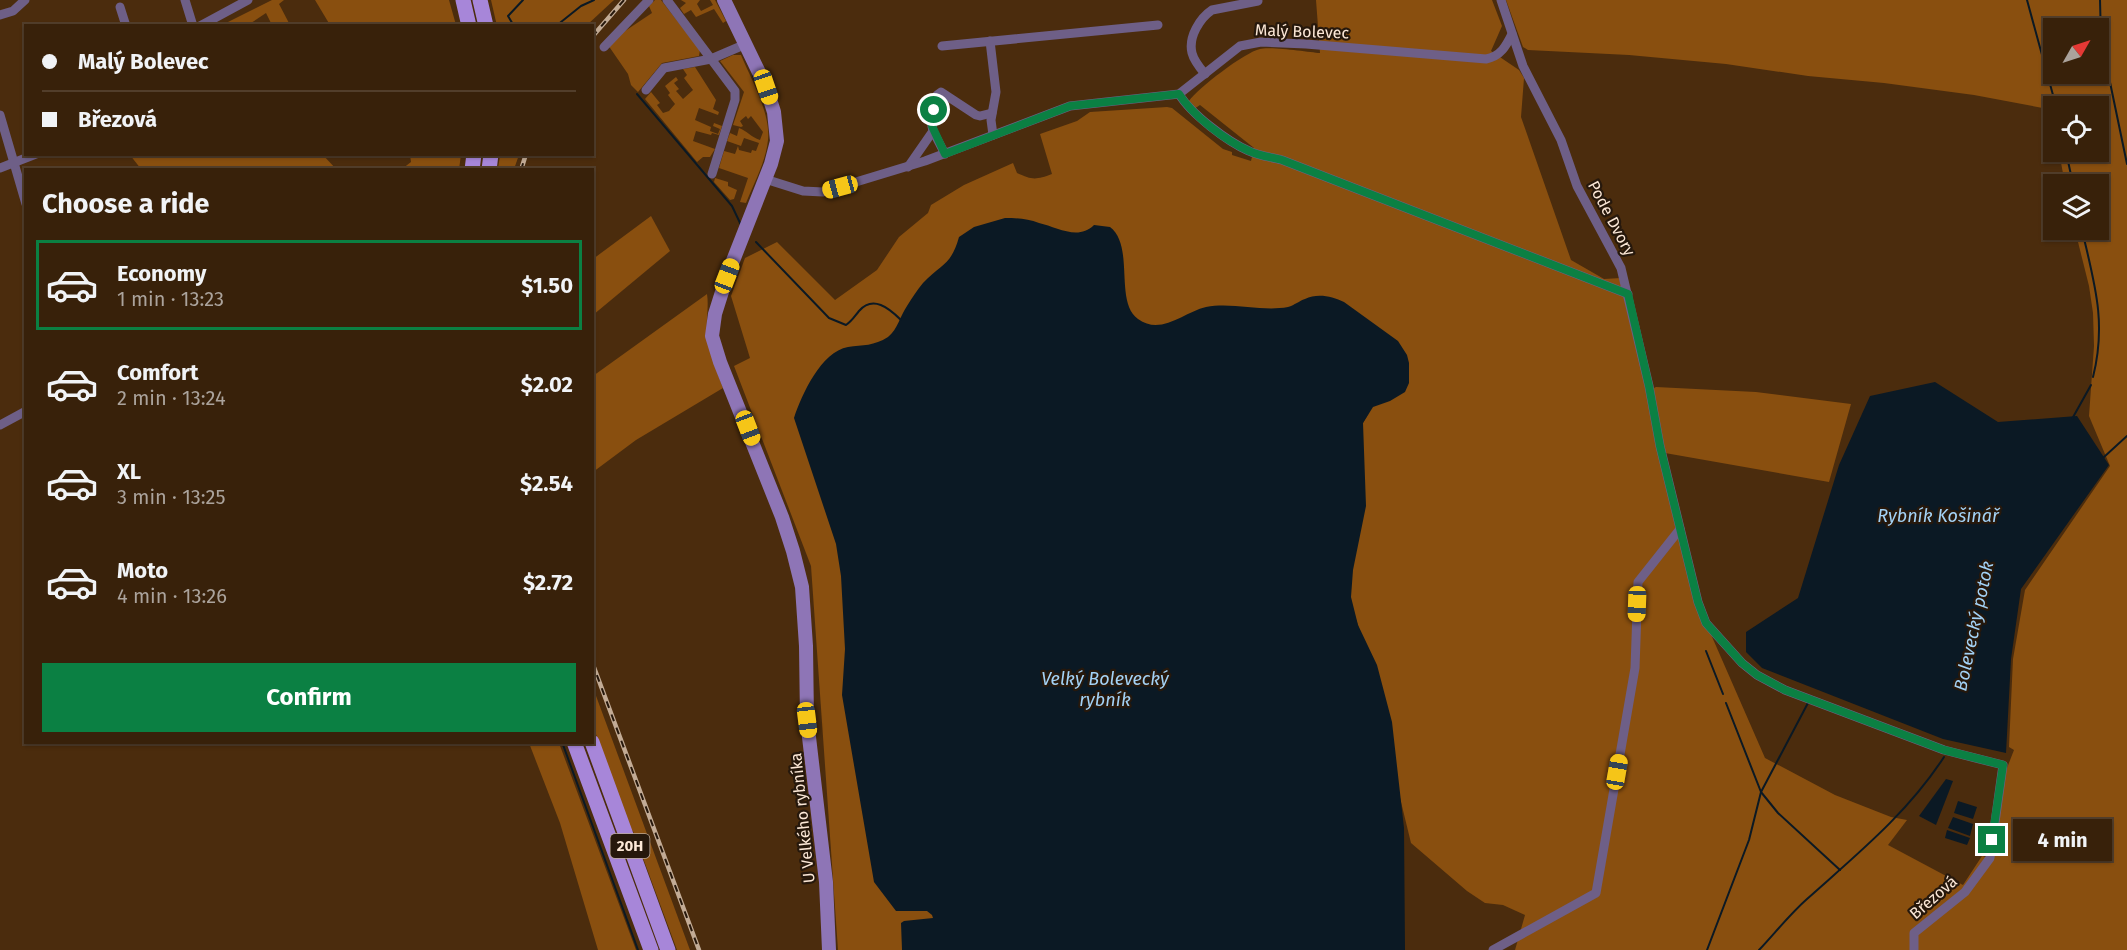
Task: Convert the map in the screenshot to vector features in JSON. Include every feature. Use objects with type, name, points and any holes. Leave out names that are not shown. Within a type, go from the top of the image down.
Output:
[{"type":"main road","points":[[463,0],[469,24]]},
{"type":"main road","points":[[480,0],[486,24]]},
{"type":"main road","name":"20H","points":[[575,744],[651,950]]},
{"type":"main road","name":"20H","points":[[593,744],[668,950]]},
{"type":"street","points":[[0,15],[13,11],[25,0]]},
{"type":"street","points":[[185,0],[192,24]]},
{"type":"street","points":[[604,47],[649,0]]},
{"type":"street","points":[[667,0],[735,91],[736,95],[712,174]]},
{"type":"street","name":"U Velkého rybníka","points":[[724,0],[766,87],[777,128],[774,152],[727,276],[715,314],[712,336],[782,517],[794,551],[802,586],[807,720],[826,882],[829,950]]},
{"type":"street","name":"Pode Dvory","points":[[1501,0],[1523,66],[1561,140],[1576,186],[1621,268],[1649,386],[1660,446],[1706,623],[1742,663],[1757,675],[1785,690],[1944,750],[2003,765]]},
{"type":"street","points":[[204,24],[245,1]]},
{"type":"street","points":[[1205,74],[1192,53],[1191,44],[1206,14],[1212,10],[1258,1]]},
{"type":"street","points":[[120,7],[125,24]]},
{"type":"street","points":[[942,45],[1158,25]]},
{"type":"street","name":"Malý Bolevec","points":[[1179,94],[1240,46],[1251,43],[1306,44],[1486,59],[1492,58],[1503,50],[1512,34]]},
{"type":"street","points":[[990,41],[996,92],[990,127],[993,135]]},
{"type":"street","points":[[646,90],[664,68],[711,59],[746,44]]},
{"type":"street","points":[[945,154],[932,126],[937,95],[941,92],[976,115],[992,112]]},
{"type":"street","points":[[765,179],[803,191],[823,192],[908,167],[1070,106],[1179,94],[1188,108],[1251,152],[1282,160],[1628,294]]},
{"type":"street","points":[[0,115],[24,198]]},
{"type":"street","points":[[908,167],[933,131]]},
{"type":"street","points":[[0,168],[32,156]]},
{"type":"street","points":[[0,425],[24,412]]},
{"type":"street","points":[[1492,950],[1596,893],[1635,668],[1638,582],[1680,529]]},
{"type":"street","name":"Březová","points":[[1914,950],[1914,933],[1965,892],[1990,858],[2003,765]]},
{"type":"shaded area","points":[[272,0],[284,0],[279,4],[289,24],[272,24],[266,13],[250,24],[224,24]]},
{"type":"shaded area","points":[[315,0],[449,0],[456,24],[329,24]]},
{"type":"shaded area","points":[[491,0],[614,0],[588,24],[497,24]]},
{"type":"shaded area","points":[[655,0],[661,0],[700,50],[699,56],[662,63],[638,92],[631,85],[628,74],[608,45],[613,39],[652,13],[649,6]]},
{"type":"shaded area","points":[[681,0],[700,0],[697,4],[701,11],[713,5],[710,0],[715,0],[726,21],[723,23],[714,9],[696,17],[691,10],[684,14],[680,8],[686,3]]},
{"type":"shaded area","points":[[1316,0],[1492,0],[1502,26],[1491,51],[1519,70],[1524,78],[1521,117],[1571,260],[1604,279],[1621,278],[1652,389],[1656,387],[1756,392],[1851,404],[1829,482],[1665,453],[1706,623],[1765,758],[1835,795],[1891,817],[1907,820],[1888,845],[1963,885],[1982,856],[1989,858],[2000,786],[2014,750],[2009,747],[2013,659],[2025,590],[2110,466],[2089,416],[2094,346],[2093,313],[2078,240],[2109,240],[2109,174],[2063,174],[2061,162],[2109,162],[2109,96],[2043,96],[2043,108],[1974,95],[1726,64],[1629,55],[1528,50],[1523,47],[1506,0],[2127,0],[2127,950],[1515,950],[1525,915],[1503,905],[1485,903],[1467,891],[1411,843],[1353,610],[1328,617],[1363,442],[1363,423],[1369,413],[961,950],[838,950],[811,566],[734,366],[750,358],[731,296],[745,258],[777,242],[835,300],[877,270],[899,237],[928,213],[931,205],[964,185],[1013,163],[1017,173],[1027,177],[1038,178],[1052,174],[1040,134],[1077,121],[1090,112],[1172,108],[1223,149],[1232,152],[1232,155],[1251,161],[1254,148],[1200,105],[1194,109],[1189,101],[1201,88],[1244,57],[1260,49],[1320,53]]},
{"type":"shaded area","points":[[733,55],[741,55],[763,108],[768,130],[765,156],[746,203],[740,202],[748,178],[719,168],[724,151],[735,154],[738,146],[739,150],[751,153],[752,150],[756,151],[759,143],[744,138],[741,146],[727,141],[730,133],[737,136],[739,128],[760,140],[763,132],[751,116],[748,119],[746,116],[740,121],[743,126],[741,127],[733,125],[744,92],[720,61]]},
{"type":"shaded area","points":[[695,67],[716,100],[713,109],[719,112],[718,115],[699,108],[695,120],[711,127],[710,131],[718,134],[720,129],[713,126],[714,123],[722,126],[719,135],[696,131],[693,141],[715,149],[710,157],[703,157],[697,162],[645,99],[651,92],[660,103],[657,105],[663,113],[669,111],[675,104],[665,86],[676,77],[678,80],[674,83],[679,89],[676,91],[683,99],[693,90],[684,78],[687,75],[683,69]]},
{"type":"shaded area","points":[[131,156],[324,156],[335,168],[140,168]]},
{"type":"shaded area","points":[[410,156],[461,156],[459,168],[403,168],[411,162]]},
{"type":"shaded area","points":[[500,156],[519,156],[514,168],[498,168]]},
{"type":"shaded area","points":[[715,178],[728,182],[728,186],[737,190],[734,199],[730,200],[714,182]]},
{"type":"shaded area","points":[[651,216],[670,251],[594,314],[594,258]]},
{"type":"shaded area","points":[[707,294],[708,339],[723,388],[636,440],[594,471],[594,375]]},
{"type":"shaded area","points":[[594,690],[690,950],[677,950],[594,729]]},
{"type":"shaded area","points":[[529,744],[559,744],[636,950],[598,950],[560,823]]},
{"type":"water","name":"Velký Bolevecký rybník","points":[[1005,218],[1027,220],[1074,232],[1088,230],[1094,225],[1110,227],[1122,247],[1125,287],[1131,311],[1147,324],[1164,324],[1206,307],[1278,308],[1290,306],[1310,297],[1324,296],[1344,302],[1398,341],[1407,355],[1409,383],[1405,392],[1373,407],[1363,423],[1366,506],[1353,570],[1351,597],[1358,625],[1377,665],[1392,722],[1404,828],[1405,950],[902,950],[901,923],[933,918],[927,911],[896,911],[874,882],[842,695],[845,649],[841,576],[836,544],[794,418],[807,386],[829,357],[848,347],[873,344],[888,337],[921,286],[953,254],[959,237],[974,227]]},
{"type":"water","name":"Rybník Košinář","points":[[1935,382],[1998,422],[2077,416],[2109,465],[2021,589],[2011,659],[2006,753],[1943,739],[1762,668],[1746,652],[1746,632],[1798,598],[1839,465],[1870,396]]},
{"type":"water","points":[[1946,779],[1953,781],[1936,825],[1919,816]]},
{"type":"water","points":[[1958,801],[1977,807],[1973,819],[1954,813]]},
{"type":"water","points":[[1953,817],[1973,824],[1970,836],[1948,828]]},
{"type":"water","points":[[1947,830],[1970,838],[1967,845],[1945,838]]},
{"type":"waterway","points":[[513,24],[508,16],[523,0]]},
{"type":"waterway","points":[[558,24],[581,6],[594,0]]},
{"type":"waterway","name":"Bolevecký potok","points":[[2027,0],[2053,96]]},
{"type":"waterway","points":[[2100,0],[2101,39],[2127,164]]},
{"type":"waterway","points":[[753,75],[761,94]]},
{"type":"waterway","points":[[637,94],[732,206],[741,225]]},
{"type":"waterway","name":"Bolevecký potok","points":[[2068,162],[2071,174]]},
{"type":"waterway","name":"Bolevecký potok","points":[[2084,240],[2099,320],[2099,338],[2093,377]]},
{"type":"waterway","points":[[756,242],[829,318],[846,325],[864,306],[875,304],[891,311],[901,320]]},
{"type":"waterway","name":"Bolevecký potok","points":[[2072,419],[2091,385]]},
{"type":"waterway","points":[[2104,457],[2127,436]]},
{"type":"waterway","points":[[1706,651],[1723,694]]},
{"type":"waterway","points":[[1707,950],[1749,840],[1761,792],[1809,701]]},
{"type":"waterway","points":[[1726,703],[1761,792],[1778,813],[1840,870]]},
{"type":"waterway","points":[[563,744],[638,950]]},
{"type":"waterway","name":"Bolevecký potok","points":[[1759,950],[1801,905],[1897,815],[1930,778],[1944,757]]},
{"type":"railway","points":[[594,35],[624,0]]},
{"type":"railway","points":[[522,168],[525,156]]},
{"type":"railway","points":[[594,667],[699,950]]},
{"type":"route","points":[[934,110],[933,131],[945,154],[1070,106],[1179,94],[1188,108],[1251,152],[1282,160],[1628,294],[1660,446],[1698,602],[1706,623],[1742,663],[1757,675],[1785,690],[1944,750],[2003,765],[1992,840]]}]
